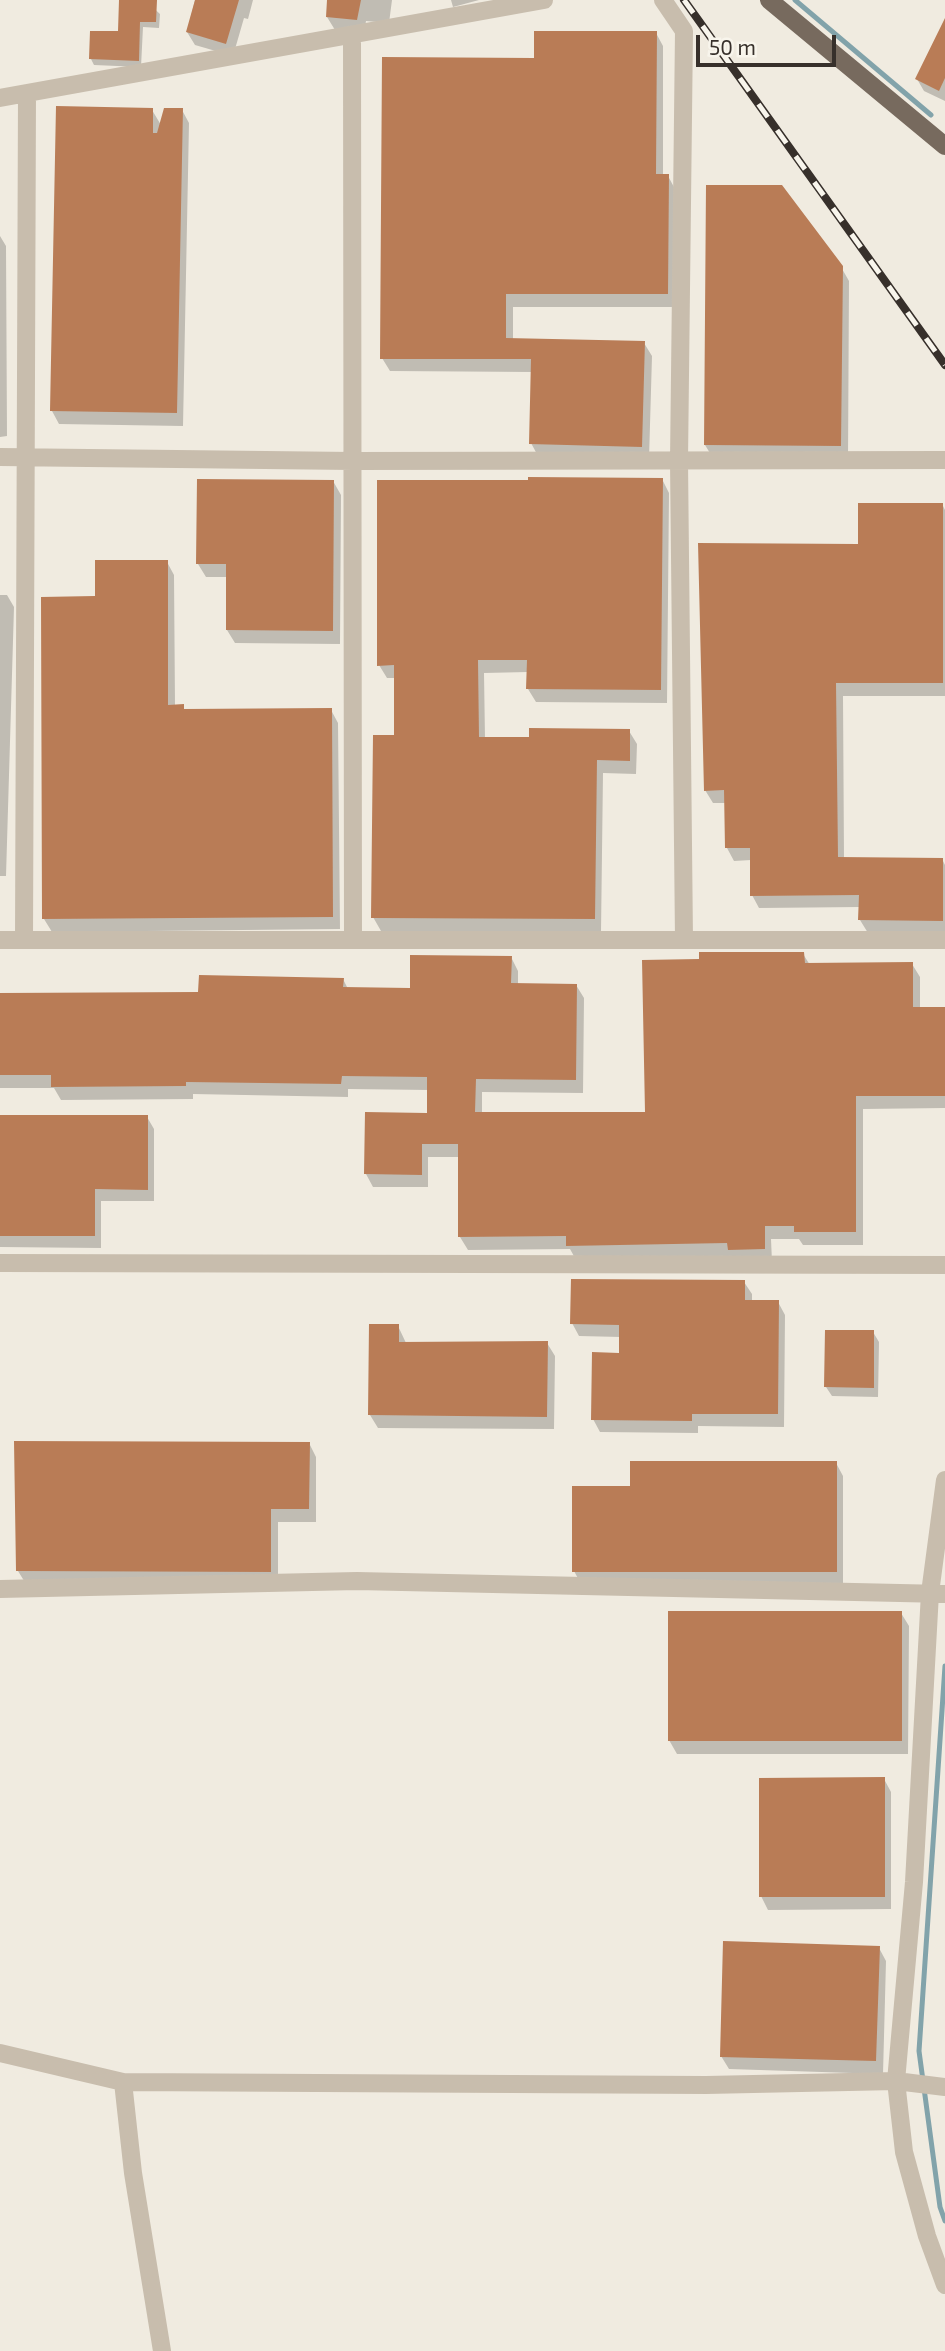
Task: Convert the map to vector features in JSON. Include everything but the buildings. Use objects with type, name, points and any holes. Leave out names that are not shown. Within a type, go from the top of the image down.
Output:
[{"type":"main road","points":[[769,0],[945,144]]},
{"type":"street","points":[[0,98],[544,0]]},
{"type":"street","points":[[663,0],[684,31],[679,461],[684,940]]},
{"type":"street","points":[[352,35],[353,940]]},
{"type":"street","points":[[24,940],[27,93]]},
{"type":"street","points":[[0,457],[353,461],[945,460]]},
{"type":"street","points":[[0,940],[945,940]]},
{"type":"street","points":[[0,1263],[945,1265]]},
{"type":"street","points":[[945,1480],[938,1593],[896,2081],[904,2152],[927,2235],[945,2285]]},
{"type":"street","points":[[0,1588],[357,1581],[938,1593]]},
{"type":"street","points":[[0,2053],[123,2082],[706,2085],[896,2081],[919,2087],[943,2088]]},
{"type":"street","points":[[123,2082],[133,2173],[162,2351]]},
{"type":"waterway","points":[[795,0],[931,115]]},
{"type":"waterway","points":[[945,1666],[919,2051],[940,2207],[945,2221]]},
{"type":"railway","points":[[684,0],[945,365]]}]
